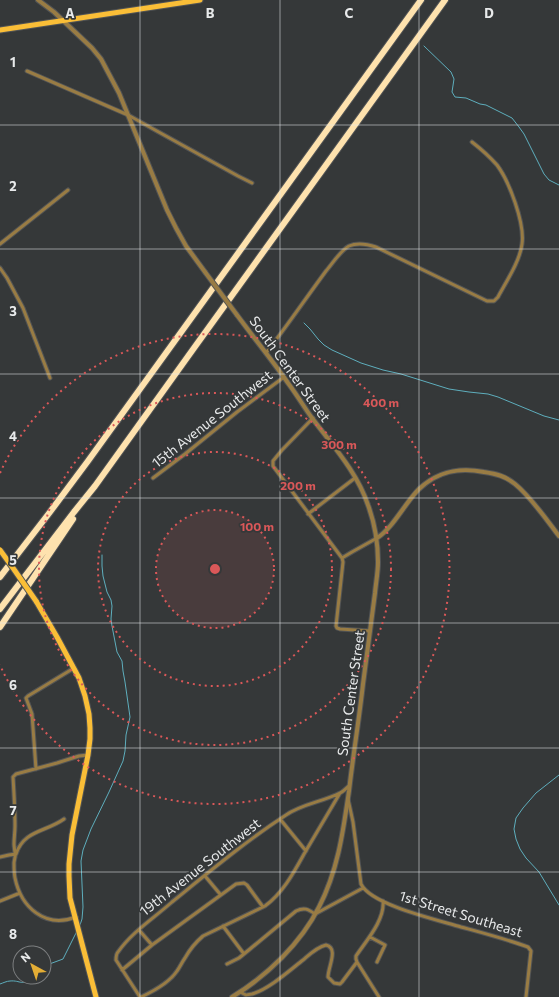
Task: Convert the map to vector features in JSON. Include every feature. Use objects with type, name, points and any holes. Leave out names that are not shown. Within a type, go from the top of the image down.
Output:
[{"type":"highway","points":[[0,577],[92,455],[421,0]]},
{"type":"highway","points":[[0,609],[112,463],[198,341],[445,0]]},
{"type":"highway","points":[[0,627],[64,534],[85,498]]},
{"type":"highway","points":[[0,572],[18,552]]},
{"type":"main road","points":[[0,30],[200,0]]},
{"type":"main road","points":[[0,550],[36,601],[74,668],[85,696],[89,714],[90,739],[88,755],[72,835],[69,864],[70,898],[96,997]]},
{"type":"street","name":"South Center Street","points":[[38,0],[92,48],[101,59],[117,87],[170,216],[186,246],[345,461],[361,489],[368,505],[377,538],[378,571],[348,798],[342,841],[331,882],[315,914],[302,934],[282,957],[265,973],[232,997]]},
{"type":"street","points":[[27,71],[128,115],[252,183]]},
{"type":"street","points":[[266,353],[338,256],[350,246],[356,244],[366,244],[376,247],[487,301],[494,301],[498,297],[519,257],[522,244],[522,233],[517,210],[503,175],[491,159],[472,142]]},
{"type":"street","points":[[0,244],[68,190]]},
{"type":"street","points":[[0,268],[23,308],[50,378]]},
{"type":"street","name":"15th Avenue Southwest","points":[[153,478],[284,377]]},
{"type":"street","points":[[313,418],[273,461],[273,466],[342,558],[343,562],[336,626],[340,629],[370,632]]},
{"type":"street","points":[[342,558],[377,538],[388,529],[414,495],[428,482],[446,473],[463,469],[496,474],[511,481],[524,493],[559,536]]},
{"type":"street","points":[[308,514],[355,478]]},
{"type":"street","points":[[36,769],[32,714],[26,699],[28,696],[74,668]]},
{"type":"street","points":[[16,854],[14,845],[14,775],[79,756],[88,755]]},
{"type":"street","name":"19th Avenue Southwest","points":[[141,997],[116,960],[117,952],[139,930],[205,876],[280,819],[296,809],[340,793],[349,786]]},
{"type":"street","points":[[141,997],[161,986],[177,972],[188,952],[198,940],[210,932],[263,907],[273,900],[285,885],[340,793]]},
{"type":"street","points":[[227,964],[233,962],[244,954],[296,911],[308,909],[315,914],[363,888],[361,884],[353,822],[348,798]]},
{"type":"street","points":[[64,819],[52,826],[37,831],[26,838],[19,846],[16,854],[14,873],[20,893],[32,910],[41,916],[58,920],[68,920],[76,917]]},
{"type":"street","points":[[280,819],[306,851]]},
{"type":"street","points":[[0,857],[16,854]]},
{"type":"street","points":[[205,876],[220,894]]},
{"type":"street","points":[[122,970],[152,945],[220,894],[236,884],[247,884],[263,907]]},
{"type":"street","name":"1st Street Southeast","points":[[363,888],[370,894],[383,901],[407,911],[528,947],[531,951],[526,997]]},
{"type":"street","points":[[0,901],[20,893]]},
{"type":"street","name":"1st Street Southeast","points":[[240,992],[248,995],[263,989],[324,945],[329,945],[333,954],[328,977],[334,983],[340,984],[357,962],[356,956],[370,937],[380,918],[383,910],[383,901]]},
{"type":"street","points":[[223,926],[244,954]]},
{"type":"street","points":[[139,930],[152,945]]},
{"type":"street","points":[[370,937],[385,945],[377,962]]},
{"type":"street","points":[[357,962],[379,997]]},
{"type":"waterway","points":[[424,46],[451,72],[454,79],[452,92],[455,97],[466,98],[486,105],[512,118],[524,134],[544,174],[549,180],[559,185]]},
{"type":"waterway","points":[[304,323],[324,345],[361,363],[449,389],[488,394],[544,416],[559,420]]},
{"type":"waterway","points":[[80,925],[83,907],[81,861],[83,850],[91,829],[123,761],[130,717],[122,661],[117,652],[112,626],[111,600],[107,592],[103,576],[102,555]]},
{"type":"waterway","points":[[559,775],[536,793],[523,808],[516,818],[514,829],[520,849],[539,872],[559,905]]},
{"type":"waterway","points":[[52,963],[63,959],[77,931]]},
{"type":"waterway","points":[[0,984],[12,981]]}]
